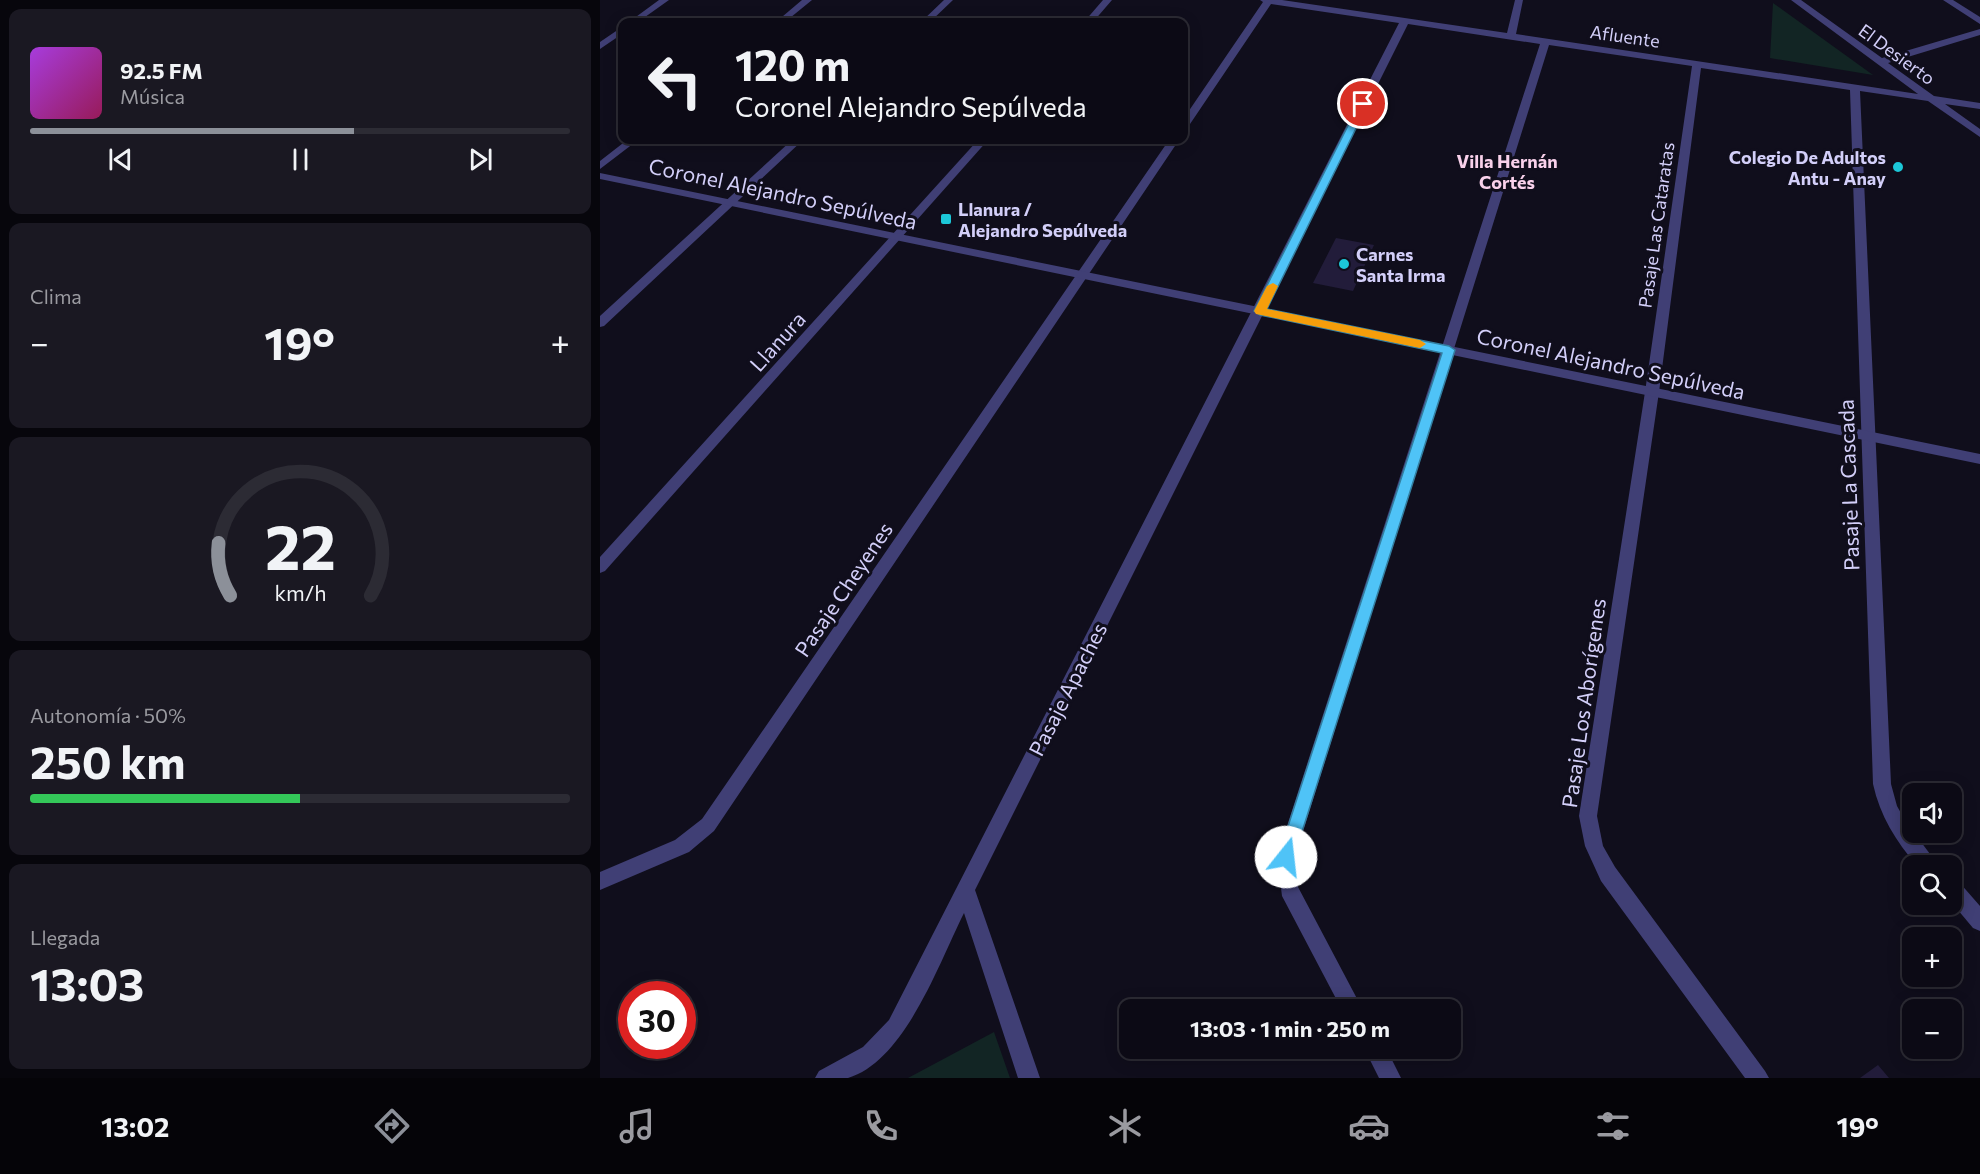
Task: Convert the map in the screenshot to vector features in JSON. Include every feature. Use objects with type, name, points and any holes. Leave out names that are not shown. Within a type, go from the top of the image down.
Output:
[{"type":"street","points":[[639,18],[665,0]]},
{"type":"street","points":[[785,18],[808,0]]},
{"type":"street","points":[[929,18],[949,0]]},
{"type":"street","points":[[1092,18],[1108,0]]},
{"type":"street","points":[[1188,119],[1266,0]]},
{"type":"street","name":"Afluente","points":[[1266,0],[1980,106]]},
{"type":"street","points":[[1511,36],[1519,0]]},
{"type":"street","name":"El Desierto","points":[[1795,0],[1980,134]]},
{"type":"street","points":[[1947,0],[1980,21]]},
{"type":"street","name":"Pasaje Apaches","points":[[826,1078],[870,1054],[886,1041],[896,1027],[1405,21]]},
{"type":"street","points":[[1880,62],[1980,32]]},
{"type":"street","points":[[600,46],[618,33]]},
{"type":"street","points":[[1347,999],[1289,889],[1286,857],[1546,41]]},
{"type":"street","name":"Pasaje Las Cataratas","points":[[1652,392],[1697,64]]},
{"type":"street","name":"Pasaje La Cascada","points":[[1855,87],[1882,784],[1890,815],[1902,834],[1920,855]]},
{"type":"street","points":[[600,166],[628,144]]},
{"type":"street","points":[[600,323],[794,144]]},
{"type":"street","name":"Llanura","points":[[600,567],[979,144]]},
{"type":"street","name":"Pasaje Cheyenes","points":[[600,881],[682,846],[708,825],[1171,144]]},
{"type":"street","name":"Coronel Alejandro Sepúlveda","points":[[600,176],[1980,459]]},
{"type":"street","name":"Pasaje Los Aborígenes","points":[[1652,392],[1588,816],[1589,830],[1592,844],[1608,874],[1758,1078]]},
{"type":"street","points":[[965,888],[1029,1078]]},
{"type":"street","points":[[1962,901],[1980,921]]},
{"type":"street","points":[[1380,1059],[1390,1078]]},
{"type":"green space","points":[[1773,3],[1873,75],[1770,58]]},
{"type":"green space","points":[[994,1032],[1010,1078],[908,1078]]},
{"type":"building","name":"Carnes Santa Irma","points":[[1336,238],[1374,245],[1353,291],[1313,283]]},
{"type":"building","points":[[1878,1065],[1889,1078],[1860,1078]]},
{"type":"slow traffic","points":[[1273,286],[1260,311],[1420,344]]},
{"type":"place","name":"Colegio De Adultos Antu - Anay","points":[[1898,167]]},
{"type":"place","name":"Llanura / Alejandro Sepúlveda","points":[[946,219]]},
{"type":"place","name":"Carnes Santa Irma","points":[[1344,264]]},
{"type":"district","name":"Villa Hernán Cortés","points":[[1507,171]]},
{"type":"route","points":[[1286,857],[1449,350],[1260,311],[1363,104]]}]
